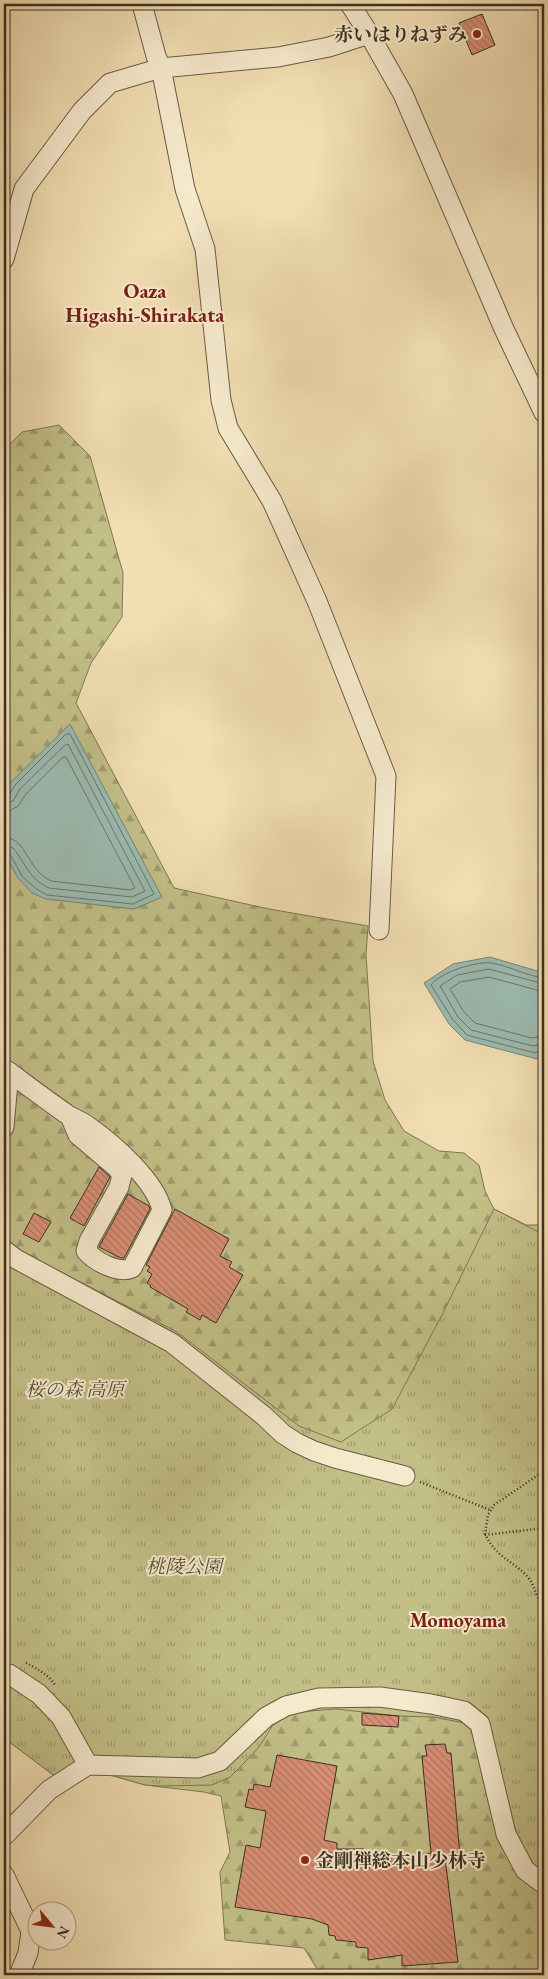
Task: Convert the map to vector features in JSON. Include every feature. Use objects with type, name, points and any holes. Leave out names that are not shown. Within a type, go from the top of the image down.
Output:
[{"type":"street","points":[[142,4],[161,68],[185,189],[205,249],[221,400],[228,428],[272,501],[317,601],[386,776],[379,930]]},
{"type":"street","points":[[350,4],[404,94],[504,328],[544,414]]},
{"type":"street","points":[[4,259],[24,189],[82,112],[110,83],[161,68],[278,57],[329,47],[369,34]]},
{"type":"street","points":[[6,1070],[70,1116],[87,1125],[134,1165],[160,1199],[162,1210],[158,1220],[132,1268],[125,1271],[118,1270],[91,1256],[86,1251],[88,1241],[119,1186],[122,1174],[78,1135],[70,1116]]},
{"type":"street","points":[[4,1127],[6,1070]]},
{"type":"street","points":[[4,1250],[16,1259],[172,1343],[264,1416],[283,1434],[297,1443],[335,1458],[405,1476]]},
{"type":"street","points":[[4,1673],[9,1674],[39,1694],[60,1717],[88,1765]]},
{"type":"street","points":[[4,1836],[49,1790],[88,1765],[198,1768],[220,1761],[266,1716],[286,1706],[319,1698],[380,1697],[431,1704],[464,1712],[480,1724],[506,1834],[525,1870],[544,1884]]},
{"type":"street","points":[[4,1875],[31,1932],[28,1953],[20,1975]]},
{"type":"path","points":[[544,1470],[536,1474],[490,1510],[486,1522],[485,1535],[496,1552],[526,1575],[534,1592],[544,1606]]},
{"type":"path","points":[[405,1476],[490,1510]]},
{"type":"path","points":[[485,1535],[544,1528]]},
{"type":"green space","name":"桜の森 高原","points":[[59,425],[90,456],[123,573],[122,617],[91,663],[76,703],[174,888],[269,909],[368,926],[366,955],[373,1061],[385,1100],[404,1131],[439,1151],[464,1153],[479,1165],[485,1191],[494,1209],[526,1225],[544,1225],[544,1975],[321,1975],[304,1948],[225,1940],[220,1872],[230,1852],[221,1796],[204,1792],[145,1785],[100,1772],[56,1777],[4,1738],[4,450],[22,432]]},
{"type":"green space","name":"桃陵公園","points":[[494,1209],[544,1235],[544,1881],[512,1852],[491,1762],[470,1724],[433,1717],[399,1716],[336,1709],[290,1714],[273,1725],[259,1747],[230,1777],[212,1785],[145,1785],[100,1772],[56,1777],[4,1738],[4,1255],[26,1254],[177,1332],[299,1426],[341,1442],[392,1409],[442,1315]]},
{"type":"water","points":[[70,724],[162,897],[134,909],[46,899],[32,893],[18,878],[4,852],[4,797],[10,783]]},
{"type":"water","points":[[490,957],[544,973],[544,1053],[537,1059],[465,1040],[449,1024],[424,983],[453,964]]},
{"type":"building","name":"赤いはりねずみ","points":[[482,14],[495,45],[472,55],[459,23]]},
{"type":"building","points":[[99,1167],[110,1177],[84,1226],[70,1218]]},
{"type":"building","points":[[128,1194],[149,1206],[150,1209],[124,1258],[121,1258],[99,1247]]},
{"type":"building","points":[[175,1209],[229,1239],[220,1256],[232,1262],[229,1267],[243,1275],[216,1323],[202,1315],[200,1320],[186,1312],[188,1309],[150,1287],[147,1283],[152,1274],[147,1271],[150,1267],[146,1265]]},
{"type":"building","points":[[34,1213],[51,1222],[39,1242],[23,1234]]},
{"type":"building","points":[[362,1713],[399,1716],[398,1727],[362,1725]]},
{"type":"building","name":"金剛禅総本山少林寺","points":[[445,1744],[447,1753],[451,1753],[460,1856],[445,1858],[458,1962],[402,1966],[402,1955],[368,1960],[368,1948],[356,1947],[356,1942],[336,1940],[335,1936],[329,1935],[328,1925],[312,1919],[235,1907],[246,1845],[260,1848],[266,1811],[245,1807],[249,1789],[253,1790],[254,1784],[270,1787],[277,1755],[337,1766],[324,1840],[337,1843],[337,1849],[364,1849],[367,1868],[391,1866],[390,1858],[431,1853],[422,1756],[427,1756],[425,1745]]},
{"type":"place","name":"赤いはりねずみ","points":[[477,34]]},
{"type":"place","name":"金剛禅総本山少林寺","points":[[305,1860]]},
{"type":"district","name":"Oaza Higashi-Shirakata","points":[[145,302]]},
{"type":"district","name":"Momoyama","points":[[458,1620]]}]
